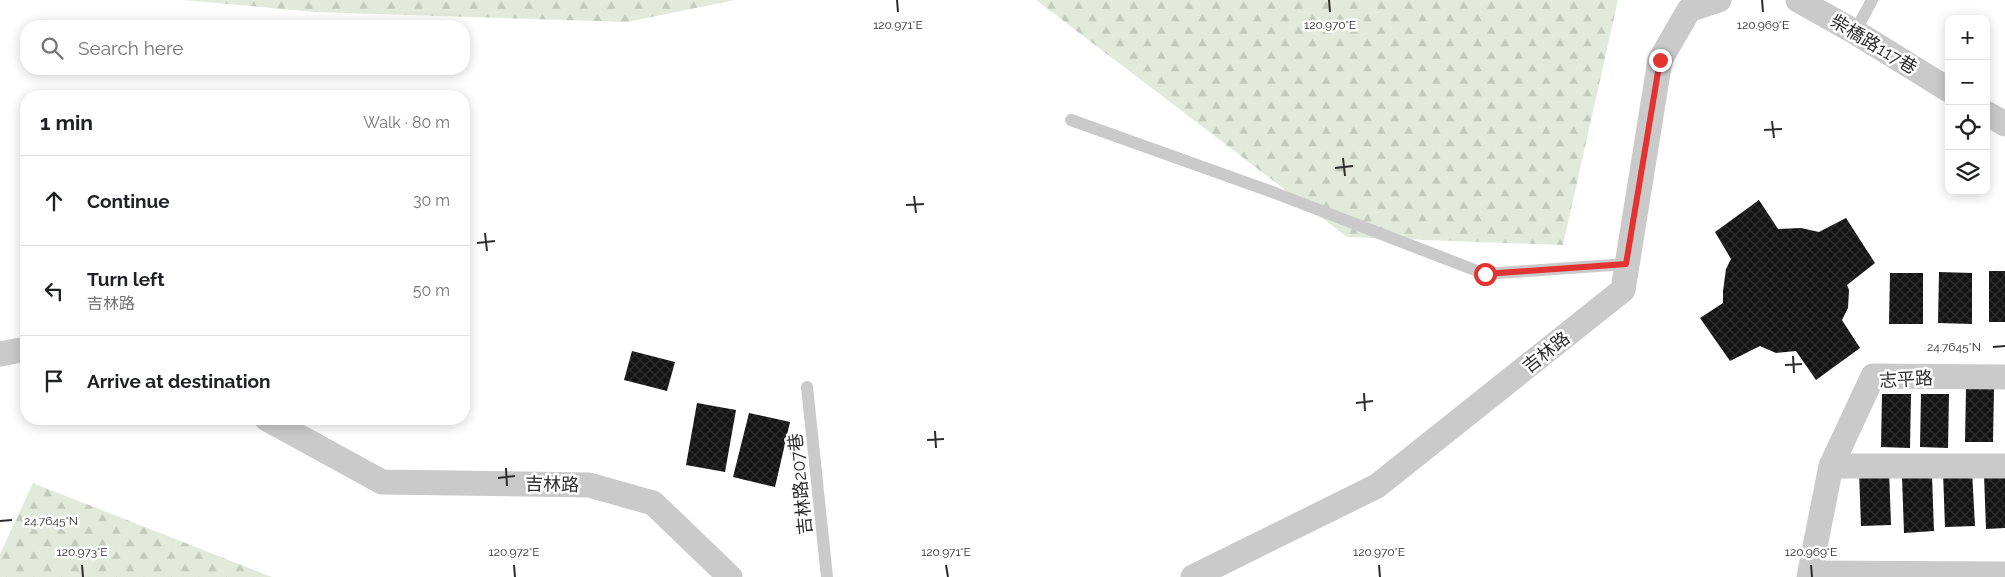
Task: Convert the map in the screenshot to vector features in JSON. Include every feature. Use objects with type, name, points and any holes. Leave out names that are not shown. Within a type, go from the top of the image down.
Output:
[{"type":"street","name":"吉林路","points":[[1193,577],[1377,486],[1623,290],[1660,60],[1684,5],[1719,0]]},
{"type":"street","name":"柴橋路117巷","points":[[1798,0],[1855,32],[1945,88]]},
{"type":"street","points":[[1990,115],[2005,124]]},
{"type":"street","points":[[0,354],[20,350]]},
{"type":"street","name":"志平路","points":[[1810,573],[1831,466],[1873,376],[2005,377]]},
{"type":"street","name":"吉林路","points":[[278,425],[382,482],[589,484],[653,503],[730,577]]},
{"type":"street","points":[[1831,466],[2005,466]]},
{"type":"street","points":[[1810,573],[2005,571]]},
{"type":"lane","points":[[1855,32],[1872,0]]},
{"type":"lane","points":[[1071,120],[1275,194],[1485,274],[1626,264]]},
{"type":"lane","name":"吉林路207巷","points":[[807,387],[827,577]]},
{"type":"green space","points":[[184,0],[735,0],[627,22],[315,12]]},
{"type":"green space","points":[[1036,0],[1618,0],[1563,245],[1347,237]]},
{"type":"green space","points":[[33,483],[272,577],[0,577],[0,554]]},
{"type":"building","points":[[1759,200],[1778,229],[1801,228],[1819,232],[1846,218],[1875,263],[1847,285],[1849,290],[1848,308],[1842,320],[1860,348],[1816,380],[1796,351],[1776,353],[1760,346],[1730,361],[1700,318],[1723,303],[1726,269],[1731,259],[1715,232]]},
{"type":"building","points":[[1989,271],[2005,271],[2005,322],[1989,322]]},
{"type":"building","points":[[1939,272],[1972,273],[1972,324],[1938,323]]},
{"type":"building","points":[[1890,273],[1923,273],[1923,324],[1889,324]]},
{"type":"building","points":[[632,351],[675,362],[667,391],[624,380]]},
{"type":"building","points":[[1966,389],[1994,389],[1993,442],[1965,442]]},
{"type":"building","points":[[1882,394],[1911,394],[1910,448],[1881,447]]},
{"type":"building","points":[[1921,394],[1949,394],[1948,448],[1920,447]]},
{"type":"building","points":[[697,403],[736,410],[725,472],[686,465]]},
{"type":"building","points":[[749,413],[790,422],[775,487],[733,477]]},
{"type":"building","points":[[1889,469],[1891,525],[1861,526],[1859,471]]},
{"type":"building","points":[[1972,471],[1975,526],[1945,527],[1943,472]]},
{"type":"building","points":[[2005,473],[2005,528],[1986,529],[1984,474]]},
{"type":"building","points":[[1932,476],[1934,531],[1904,533],[1902,477]]},
{"type":"route","points":[[1485,274],[1626,264],[1660,60]]}]
